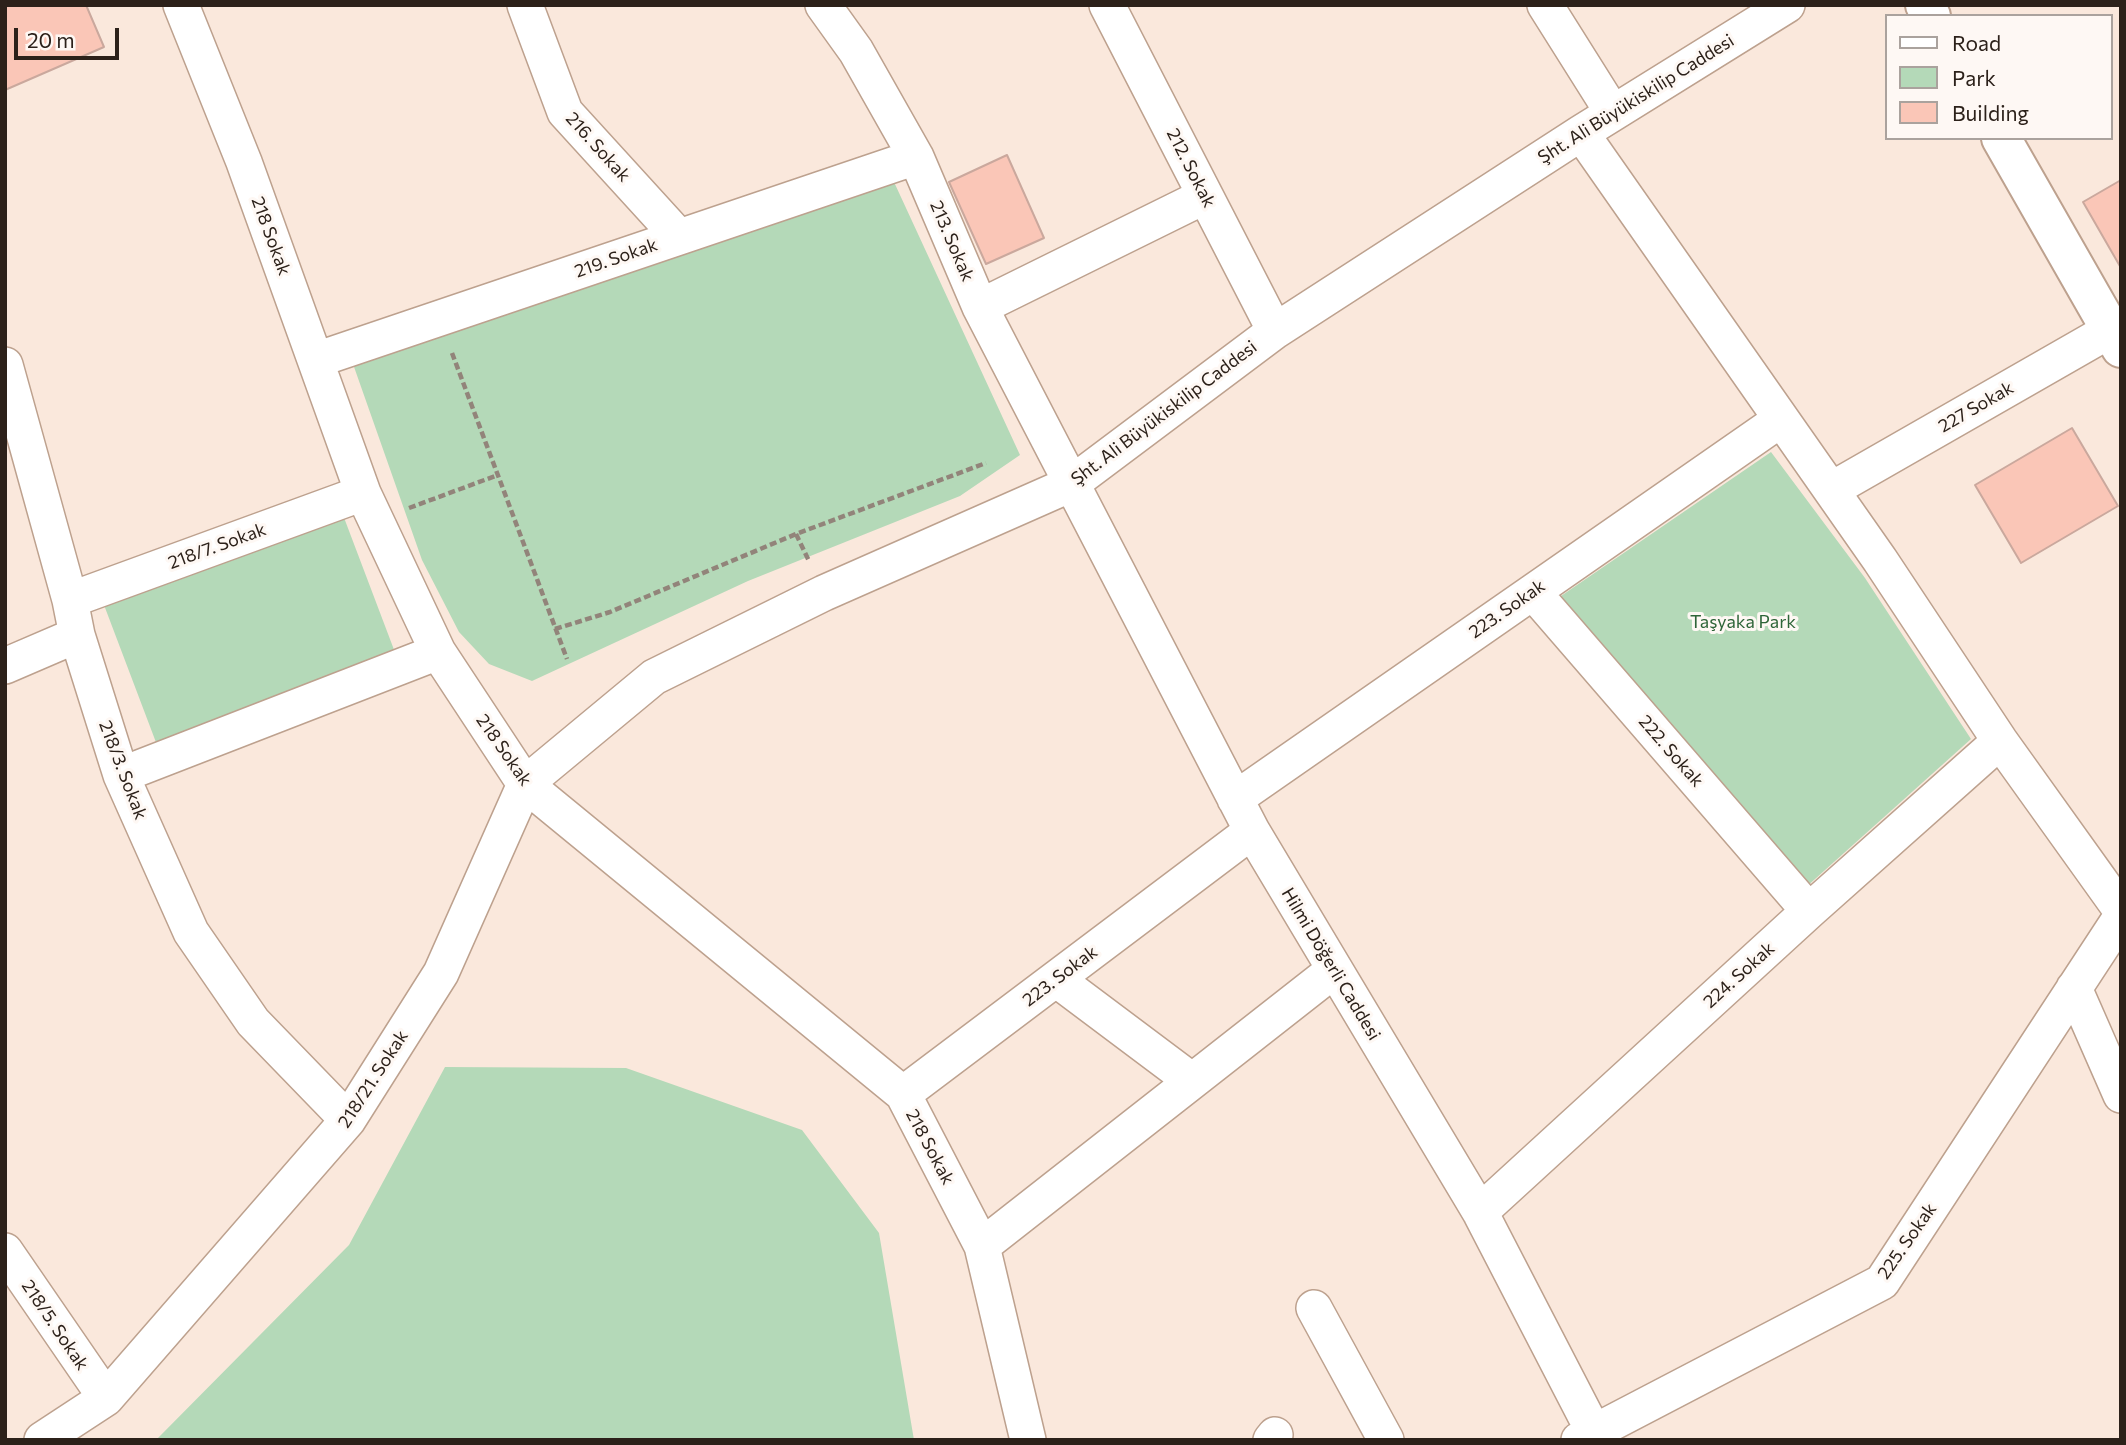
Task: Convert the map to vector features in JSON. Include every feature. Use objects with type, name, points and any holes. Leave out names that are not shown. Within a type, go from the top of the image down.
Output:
[{"type":"main road","points":[[2002,140],[2118,334]]},
{"type":"street","name":"218 Sokak","points":[[181,5],[244,162],[369,507],[438,652],[525,784],[902,1094],[982,1246],[1028,1440]]},
{"type":"street","name":"213. Sokak","points":[[823,5],[856,51],[916,157],[980,307],[1071,484]]},
{"type":"street","name":"212. Sokak","points":[[1107,5],[1275,331]]},
{"type":"street","points":[[1545,5],[1613,113]]},
{"type":"street","name":"Şht. Ali Büyükiskilip Caddesi","points":[[525,784],[654,677],[824,593],[1071,484],[1275,331],[1581,133],[1787,5]]},
{"type":"street","name":"216. Sokak","points":[[530,8],[565,112],[679,237]]},
{"type":"street","points":[[1581,133],[1831,490],[2000,741],[2121,910]]},
{"type":"street","name":"219. Sokak","points":[[316,359],[916,157]]},
{"type":"street","points":[[980,307],[1205,196]]},
{"type":"street","name":"227 Sokak","points":[[1831,490],[2118,334]]},
{"type":"street","name":"218/3. Sokak","points":[[5,365],[70,600],[77,635],[121,775],[191,932],[253,1021],[348,1120]]},
{"type":"street","name":"223. Sokak","points":[[1235,799],[1780,420]]},
{"type":"street","name":"Hilmi Döğerli Caddesi","points":[[1071,484],[1252,831],[1480,1212],[1590,1437]]},
{"type":"street","name":"218/7. Sokak","points":[[70,600],[369,507]]},
{"type":"street","name":"222. Sokak","points":[[1533,592],[1809,911]]},
{"type":"street","points":[[5,666],[77,635]]},
{"type":"street","points":[[121,775],[438,652]]},
{"type":"street","name":"224. Sokak","points":[[1480,1212],[1809,911],[2000,741]]},
{"type":"street","name":"218/21. Sokak","points":[[42,1440],[106,1398],[348,1120],[441,973],[525,784]]},
{"type":"street","name":"223. Sokak","points":[[902,1094],[1252,831]]},
{"type":"street","name":"225. Sokak","points":[[1590,1437],[1882,1282],[2121,917]]},
{"type":"street","points":[[982,1246],[1334,970]]},
{"type":"street","points":[[1056,979],[1192,1081]]},
{"type":"street","points":[[2074,988],[2121,1095]]},
{"type":"street","name":"218/5. Sokak","points":[[5,1251],[106,1398]]},
{"type":"street","points":[[1314,1308],[1386,1440]]},
{"type":"path","points":[[452,353],[567,659]]},
{"type":"path","points":[[555,629],[610,612],[796,534],[986,463]]},
{"type":"path","points":[[369,507],[498,475]]},
{"type":"green space","points":[[888,169],[1020,455],[960,496],[748,581],[532,681],[489,664],[459,632],[422,560],[353,364]]},
{"type":"green space","name":"Taşyaka Park","points":[[1771,452],[1865,578],[1971,739],[1805,888],[1561,596]]},
{"type":"green space","points":[[343,515],[396,655],[157,745],[104,605]]},
{"type":"green space","points":[[445,1067],[626,1068],[802,1130],[879,1233],[914,1440],[156,1440],[349,1245]]},
{"type":"building","points":[[86,5],[104,47],[5,90],[5,7]]},
{"type":"building","points":[[1007,155],[1044,238],[986,264],[949,182]]},
{"type":"building","points":[[2121,180],[2121,268],[2083,202]]},
{"type":"building","points":[[2072,428],[2118,506],[2021,563],[1975,485]]}]
